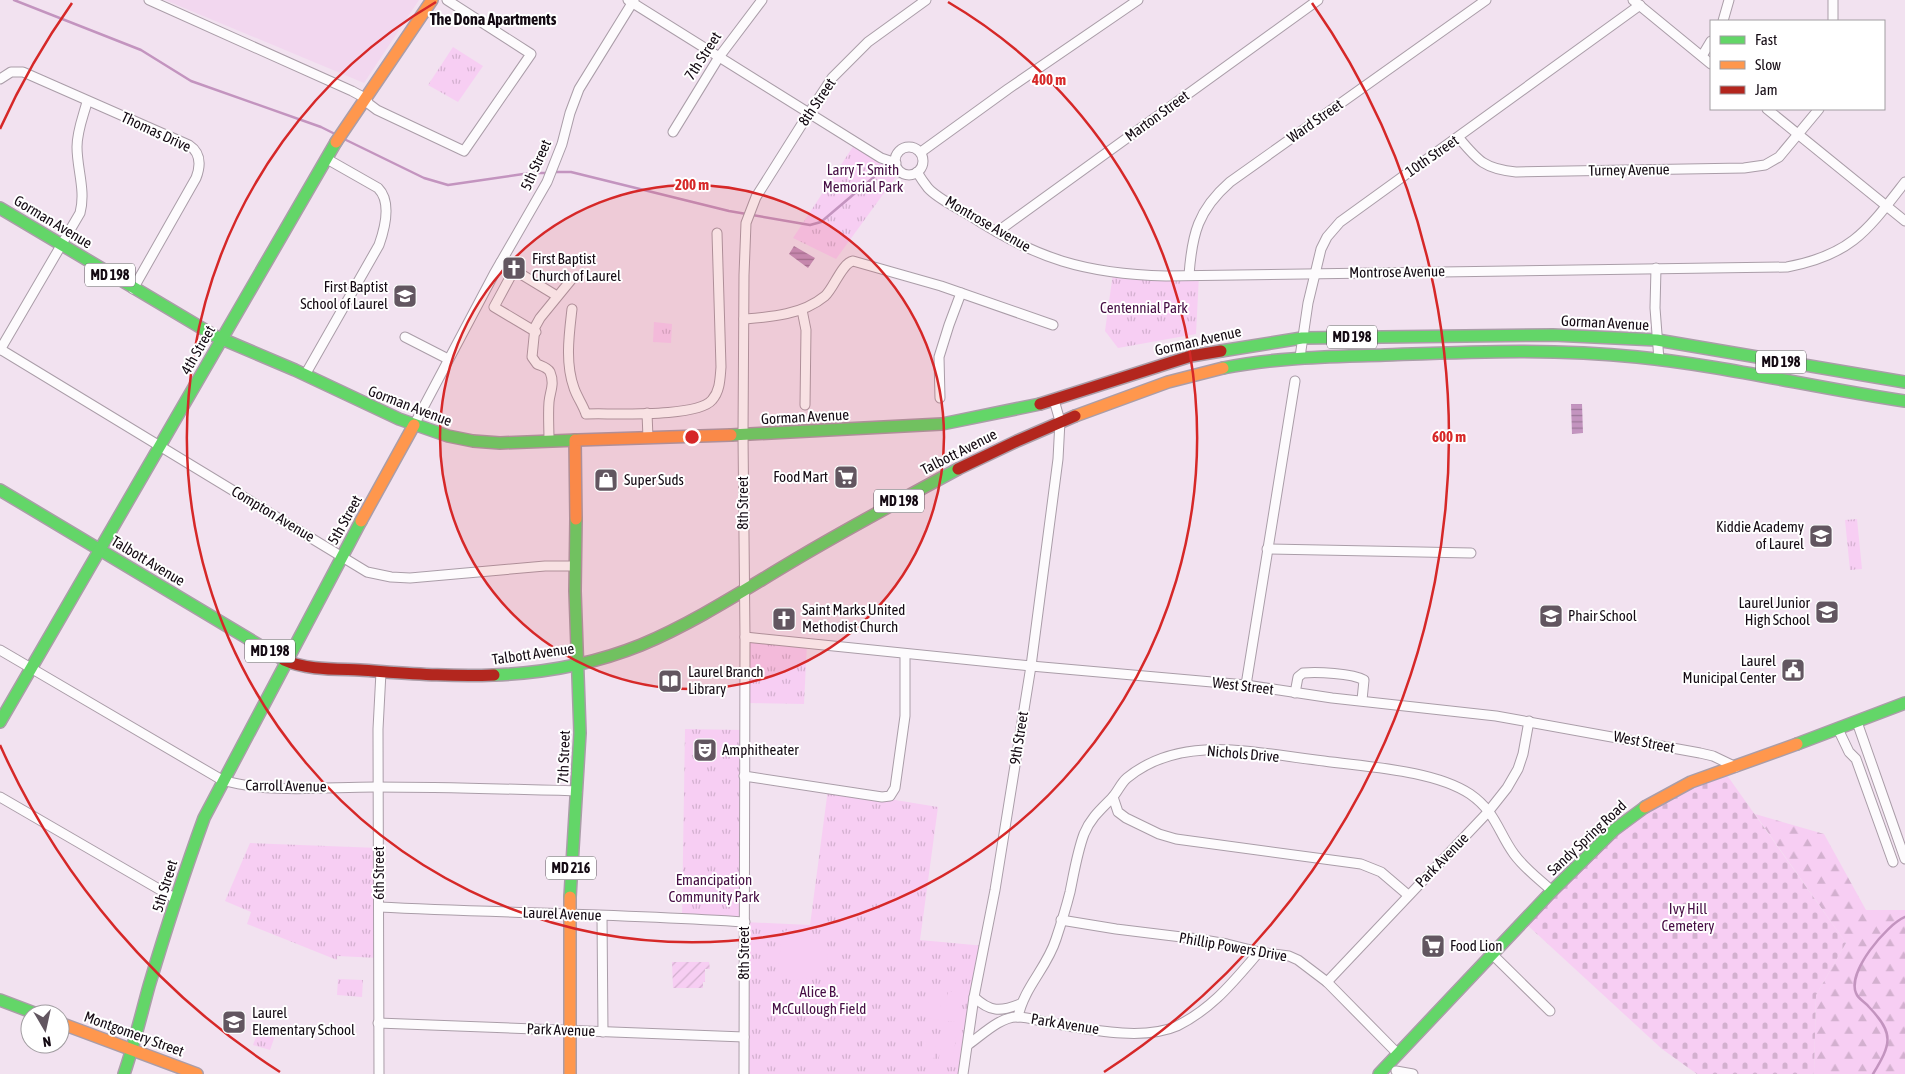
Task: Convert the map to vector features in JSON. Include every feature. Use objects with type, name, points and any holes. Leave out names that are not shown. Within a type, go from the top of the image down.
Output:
[{"type":"main road","name":"4th Street","points":[[0,722],[342,131],[432,0]]},
{"type":"main road","name":"Gorman Avenue","points":[[0,208],[133,289],[221,339],[414,425],[446,437],[469,441],[500,443],[743,435],[942,424],[1017,410],[1054,400],[1191,356],[1265,342],[1302,338],[1553,335],[1657,340]]},
{"type":"main road","name":"MD 198","points":[[1657,340],[1905,382]]},
{"type":"main road","name":"MD 198","points":[[1060,421],[1124,397],[1196,374],[1240,364],[1300,357],[1426,353],[1566,353],[1659,360],[1743,372],[1860,395],[1905,401]]},
{"type":"main road","name":"Talbott Avenue","points":[[0,490],[287,661],[307,665],[381,672],[499,676],[579,663],[639,645],[707,612],[940,478],[997,449],[1060,421]]},
{"type":"main road","name":"5th Street","points":[[124,1074],[133,1049],[149,987],[197,836],[222,780],[414,425]]},
{"type":"main road","name":"7th Street","points":[[570,1074],[572,840],[580,733],[575,566],[575,440]]},
{"type":"main road","name":"Sandy Spring Road","points":[[1379,1074],[1395,1065],[1552,891],[1614,830],[1639,810],[1691,782],[1736,768],[1905,702]]},
{"type":"main road","points":[[0,1000],[20,1008]]},
{"type":"main road","name":"Montgomery Street","points":[[70,1027],[197,1074]]},
{"type":"street","points":[[149,0],[365,98],[377,110],[464,151],[531,54],[448,0]]},
{"type":"street","name":"7th Street","points":[[673,132],[718,57],[762,0]]},
{"type":"street","name":"8th Street","points":[[744,1074],[745,637],[743,435],[744,250],[746,223],[756,197],[832,78],[854,54],[926,0]]},
{"type":"street","points":[[920,152],[1138,0]]},
{"type":"street","name":"Marton Street","points":[[997,232],[1318,0]]},
{"type":"street","name":"Ward Street","points":[[1189,275],[1191,247],[1197,225],[1208,203],[1217,193],[1486,0]]},
{"type":"street","points":[[1723,20],[1728,0]]},
{"type":"street","points":[[1834,0],[1834,20]]},
{"type":"street","points":[[631,1],[881,158],[896,163]]},
{"type":"street","name":"5th Street","points":[[414,425],[501,262],[547,182],[556,163],[578,89],[631,1]]},
{"type":"street","points":[[1636,2],[1710,63]]},
{"type":"street","name":"10th Street","points":[[1300,357],[1314,273],[1324,242],[1340,222],[1459,138],[1636,2]]},
{"type":"street","points":[[1702,56],[1710,43]]},
{"type":"street","name":"Thomas Drive","points":[[0,79],[11,72],[23,72],[189,145],[199,156],[200,166],[196,178],[133,289]]},
{"type":"street","points":[[0,349],[80,213],[82,193],[78,140],[80,126],[88,102]]},
{"type":"street","points":[[1768,110],[1905,221]]},
{"type":"street","name":"Turney Avenue","points":[[1459,138],[1482,164],[1495,170],[1516,172],[1758,167],[1772,162],[1779,157],[1818,110]]},
{"type":"street","points":[[913,147],[920,152],[923,161],[920,170],[912,174],[900,171],[896,163],[897,154],[904,148],[913,147]]},
{"type":"street","points":[[305,375],[379,245],[385,228],[386,207],[384,193],[327,159]]},
{"type":"street","name":"Montrose Avenue","points":[[916,172],[929,189],[997,232],[1035,252],[1086,268],[1125,274],[1189,275],[1774,267],[1805,264],[1849,246],[1870,226],[1905,182]]},
{"type":"street","points":[[572,309],[569,352],[570,370],[574,388],[586,414],[661,414],[704,407],[716,394],[719,384],[717,233]]},
{"type":"street","points":[[744,319],[768,318],[802,310],[826,296],[834,287],[845,265],[852,261],[865,263],[961,293],[1053,325]]},
{"type":"street","points":[[501,262],[557,296]]},
{"type":"street","points":[[1656,268],[1655,308],[1659,360]]},
{"type":"street","points":[[514,270],[494,307],[536,332]]},
{"type":"street","points":[[549,441],[549,399],[552,393],[552,383],[549,370],[537,364],[532,356],[536,332],[535,327],[540,318],[571,280]]},
{"type":"street","points":[[940,398],[939,357],[961,293]]},
{"type":"street","points":[[802,310],[806,330],[806,405]]},
{"type":"street","points":[[405,337],[448,359]]},
{"type":"street","name":"Compton Avenue","points":[[0,349],[342,555],[367,572],[391,577],[410,578],[545,566],[575,566]]},
{"type":"street","points":[[1246,685],[1295,381]]},
{"type":"street","name":"9th Street","points":[[963,1074],[969,1044],[974,997],[993,899],[1031,666],[1056,475],[1060,421],[1054,400]]},
{"type":"street","points":[[647,413],[648,438]]},
{"type":"street","points":[[1267,549],[1471,553]]},
{"type":"street","name":"West Street","points":[[745,637],[905,654],[1246,685],[1295,693],[1529,721],[1700,753],[1718,758],[1736,768]]},
{"type":"street","name":"Carroll Avenue","points":[[0,650],[222,780],[242,786],[577,792]]},
{"type":"street","points":[[744,776],[882,797],[890,796],[895,788],[904,729],[906,701],[905,654]]},
{"type":"street","name":"6th Street","points":[[379,1074],[378,729],[381,672]]},
{"type":"street","points":[[1295,693],[1298,677],[1302,673],[1350,676],[1364,680],[1362,700]]},
{"type":"street","name":"Park Avenue","points":[[1327,982],[1488,812],[1518,769],[1523,754],[1529,721]]},
{"type":"street","points":[[1857,722],[1905,859]]},
{"type":"street","points":[[1838,729],[1849,752],[1856,759],[1893,862]]},
{"type":"street","name":"Nichols Drive","points":[[1018,1016],[1020,1004],[1051,953],[1069,895],[1079,847],[1085,831],[1099,809],[1113,797],[1125,779],[1155,761],[1188,751],[1227,750],[1357,765],[1424,776],[1447,783],[1470,794],[1496,820],[1518,858],[1552,891]]},
{"type":"street","points":[[0,796],[176,899]]},
{"type":"street","points":[[1113,797],[1118,812],[1126,818],[1159,834],[1194,843],[1361,864],[1381,872],[1408,895]]},
{"type":"street","name":"Laurel Avenue","points":[[379,906],[570,915],[665,917],[745,922]]},
{"type":"street","points":[[602,916],[603,1032]]},
{"type":"street","name":"Phillip Powers Drive","points":[[1061,920],[1217,942],[1259,952],[1289,956],[1298,960],[1327,982],[1395,1065]]},
{"type":"street","name":"Park Avenue","points":[[969,1044],[1000,1023],[1018,1016],[1134,1034],[1164,1031],[1207,1008],[1224,993],[1259,952]]},
{"type":"street","points":[[1493,955],[1550,1011]]},
{"type":"street","points":[[974,997],[988,1008],[995,1010],[1010,1008],[1020,1004]]},
{"type":"street","name":"Park Avenue","points":[[378,1023],[744,1037]]},
{"type":"street","points":[[1395,1065],[1413,1074]]},
{"type":"shaded area","points":[[165,0],[419,0],[364,83]]},
{"type":"shaded area","points":[[794,246],[815,258],[808,268],[789,254]]},
{"type":"shaded area","points":[[1571,404],[1582,404],[1583,433],[1572,434]]},
{"type":"green space","points":[[453,47],[483,66],[458,102],[428,85]]},
{"type":"green space","name":"Larry T. Smith Memorial Park","points":[[856,142],[896,163],[900,171],[836,259],[793,238]]},
{"type":"green space","name":"Centennial Park","points":[[1113,273],[1199,275],[1196,334],[1118,348],[1105,331]]},
{"type":"green space","points":[[654,322],[672,324],[671,343],[653,342]]},
{"type":"green space","points":[[1857,519],[1862,569],[1850,570],[1845,520]]},
{"type":"green space","points":[[745,637],[807,643],[804,704],[745,703]]},
{"type":"green space","name":"Emancipation Community Park","points":[[685,729],[744,730],[745,922],[682,918]]},
{"type":"green space","name":"Ivy Hill Cemetery","points":[[1724,771],[1846,943],[1816,995],[1814,1073],[1812,1074],[1697,1074],[1662,1049],[1524,922],[1569,874],[1661,797]]},
{"type":"green space","name":"Alice B. McCullough Field","points":[[828,789],[938,807],[920,940],[985,946],[963,1074],[744,1074],[745,922],[810,925]]},
{"type":"green space","points":[[1755,814],[1824,834],[1866,910],[1905,910],[1905,1074],[1812,1074],[1814,1073],[1816,995],[1846,943]]},
{"type":"green space","points":[[250,843],[379,848],[379,958],[337,956],[337,960],[247,924],[251,912],[225,901]]},
{"type":"green space","points":[[685,872],[733,872],[732,900],[686,900]]},
{"type":"green space","points":[[791,928],[824,938],[828,959],[818,977],[791,980],[778,971],[782,933]]},
{"type":"green space","points":[[672,962],[709,962],[710,969],[705,969],[703,988],[673,988]]},
{"type":"green space","points":[[338,979],[363,980],[362,997],[337,995]]},
{"type":"green space","points":[[930,988],[943,990],[939,1020],[926,1018]]},
{"type":"green space","points":[[948,991],[962,992],[958,1022],[944,1021]]},
{"type":"green space","points":[[253,1025],[276,1033],[270,1050],[253,1045],[256,1037],[250,1034]]},
{"type":"green space","points":[[924,1033],[937,1035],[933,1064],[920,1063]]},
{"type":"green space","points":[[942,1035],[956,1037],[952,1067],[938,1065]]},
{"type":"waterway","points":[[14,0],[141,50],[191,81],[321,127],[335,134]]},
{"type":"waterway","points":[[342,138],[424,178],[448,185],[530,173],[548,173]]},
{"type":"waterway","points":[[553,172],[571,172],[729,211],[810,225],[821,222],[874,177]]},
{"type":"waterway","points":[[1873,1074],[1884,1055],[1888,1039],[1883,1025],[1877,1016],[1856,993],[1857,973],[1870,950],[1879,939],[1888,929],[1905,917]]},
{"type":"traffic: fast","points":[[0,722],[336,142]]},
{"type":"traffic: fast","points":[[0,208],[215,336],[295,370],[399,419],[448,436],[473,441],[500,443],[578,440]]},
{"type":"traffic: fast","points":[[1221,351],[1302,338],[1553,335],[1657,340],[1905,382]]},
{"type":"traffic: fast","points":[[1223,368],[1243,364],[1324,357],[1480,352],[1574,352],[1671,361],[1905,401]]},
{"type":"traffic: fast","points":[[731,435],[942,424],[1040,404]]},
{"type":"traffic: fast","points":[[494,675],[550,670],[587,662],[623,652],[662,636],[841,533],[958,469]]},
{"type":"traffic: fast","points":[[0,490],[284,660]]},
{"type":"traffic: fast","points":[[570,897],[580,733],[575,591],[576,519]]},
{"type":"traffic: fast","points":[[124,1074],[162,943],[204,818],[361,521]]},
{"type":"traffic: fast","points":[[1797,744],[1905,703]]},
{"type":"traffic: fast","points":[[1379,1074],[1552,891],[1614,830],[1645,807]]},
{"type":"traffic: fast","points":[[0,1000],[20,1008]]},
{"type":"traffic: slow","points":[[336,142],[432,0]]},
{"type":"traffic: slow","points":[[1075,416],[1168,382],[1223,368]]},
{"type":"traffic: slow","points":[[361,521],[414,425]]},
{"type":"traffic: slow","points":[[578,440],[731,435]]},
{"type":"traffic: slow","points":[[575,440],[576,519]]},
{"type":"traffic: slow","points":[[1645,807],[1691,782],[1797,744]]},
{"type":"traffic: slow","points":[[570,897],[570,1074]]},
{"type":"traffic: slow","points":[[70,1027],[197,1074]]},
{"type":"traffic: jam","points":[[1040,404],[1191,356],[1221,351]]},
{"type":"traffic: jam","points":[[958,469],[1075,416]]},
{"type":"traffic: jam","points":[[284,660],[302,666],[321,668],[444,675],[494,675]]},
{"type":"place","name":"First Baptist Church of Laurel","points":[[514,268]]},
{"type":"place","name":"First Baptist School of Laurel","points":[[405,296]]},
{"type":"place","name":"Food Mart","points":[[846,477]]},
{"type":"place","name":"Super Suds","points":[[606,480]]},
{"type":"place","name":"Kiddie Academy of Laurel","points":[[1821,536]]},
{"type":"place","name":"Laurel Junior High School","points":[[1827,612]]},
{"type":"place","name":"Phair School","points":[[1551,616]]},
{"type":"place","name":"Saint Marks United Methodist Church","points":[[784,619]]},
{"type":"place","name":"Laurel Municipal Center","points":[[1793,670]]},
{"type":"place","name":"Laurel Branch Library","points":[[670,681]]},
{"type":"place","name":"Amphitheater","points":[[705,750]]},
{"type":"place","name":"Food Lion","points":[[1433,946]]},
{"type":"place","name":"Laurel Elementary School","points":[[234,1022]]},
{"type":"district","name":"The Dona Apartments","points":[[493,19]]}]
